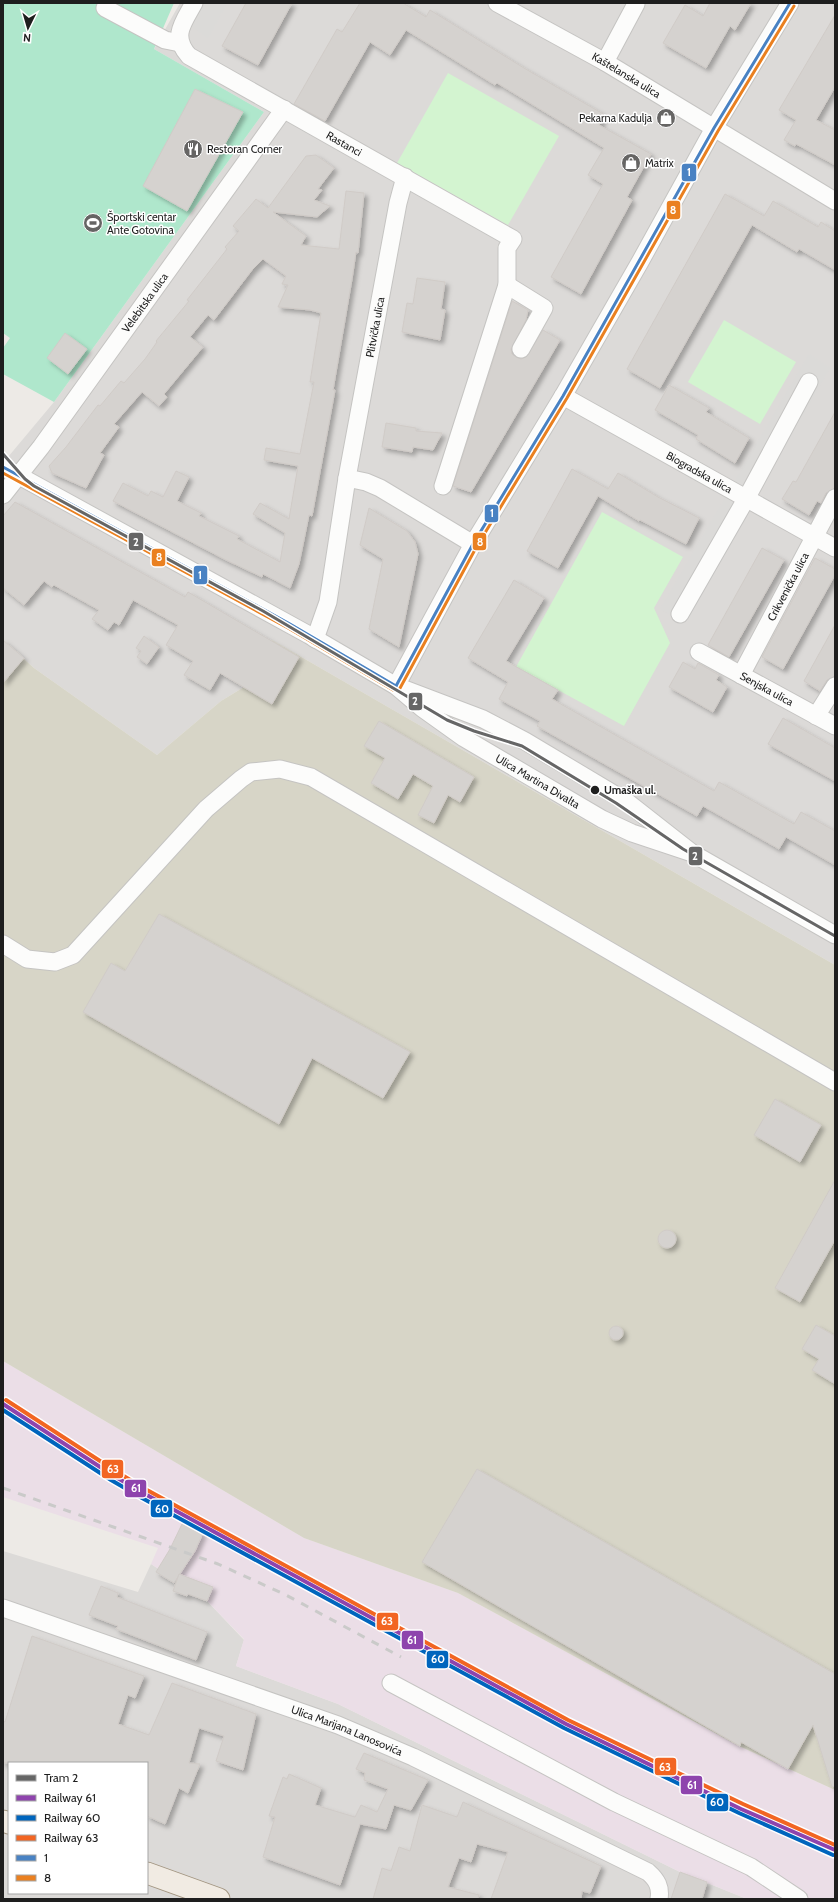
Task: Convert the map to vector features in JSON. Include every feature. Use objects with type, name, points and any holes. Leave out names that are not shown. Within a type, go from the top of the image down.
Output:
[{"type":"main road","points":[[148,1873],[219,1899]]},
{"type":"street","points":[[105,8],[165,40],[180,43],[180,29],[194,3]]},
{"type":"street","name":"Kaštelanska ulica","points":[[497,3],[605,62],[835,201]]},
{"type":"street","points":[[396,686],[473,544],[563,396],[640,262],[714,128],[790,3]]},
{"type":"street","points":[[605,62],[636,4]]},
{"type":"street","name":"Rastanci","points":[[180,43],[189,56],[513,239],[507,248],[507,285]]},
{"type":"street","name":"Velebitska ulica","points":[[3,495],[284,110]]},
{"type":"street","name":"Plitvička ulica","points":[[315,639],[328,602],[347,478],[398,203],[405,177]]},
{"type":"street","points":[[443,486],[507,285],[544,308],[522,349]]},
{"type":"street","points":[[680,614],[746,498],[809,382]]},
{"type":"street","name":"Biogradska ulica","points":[[563,396],[835,548]]},
{"type":"street","name":"Ulica Martina Divalta","points":[[3,467],[315,639],[396,686],[422,708],[464,738],[602,819],[632,833],[692,853]]},
{"type":"street","points":[[347,478],[366,482],[380,488],[473,544]]},
{"type":"street","name":"Crikvenička ulica","points":[[741,675],[835,498]]},
{"type":"street","name":"Senjska ulica","points":[[699,652],[835,726]]},
{"type":"street","name":"Ulica Martina Divalta","points":[[396,686],[418,693],[483,719],[521,739],[627,802],[692,853],[835,935]]},
{"type":"street","points":[[816,716],[835,686]]},
{"type":"street","points":[[3,944],[27,959],[55,962],[73,955],[206,809],[252,772],[280,768],[311,777],[835,1082]]},
{"type":"street","name":"Ulica Marijana Lanosovića","points":[[3,1608],[338,1725],[414,1757],[648,1872],[657,1880],[660,1892],[659,1899]]},
{"type":"street","points":[[391,1683],[614,1802],[751,1867],[799,1899]]},
{"type":"shaded area","points":[[180,3],[835,3],[835,965],[272,640],[244,687],[221,701],[157,755],[34,668],[3,640],[3,463],[54,402],[264,112],[154,49]]},
{"type":"shaded area","points":[[191,3],[227,3],[208,38],[181,19]]},
{"type":"shaded area","points":[[809,354],[830,368],[684,622],[660,609]]},
{"type":"shaded area","points":[[3,640],[34,668],[157,755],[221,701],[244,687],[272,640],[835,965],[835,1790],[739,1746],[458,1593],[304,1538],[3,1361]]},
{"type":"shaded area","points":[[3,1361],[304,1538],[458,1593],[739,1746],[835,1790],[835,1899],[747,1899],[680,1872],[338,1704],[236,1666],[244,1639],[207,1601],[151,1564],[158,1548],[3,1497]]},
{"type":"shaded area","points":[[3,1551],[138,1592],[151,1564],[207,1601],[244,1640],[236,1666],[338,1704],[680,1872],[747,1899],[3,1899]]},
{"type":"green space","name":"Športski centar Ante Gotovina","points":[[3,3],[174,3],[154,49],[264,112],[54,402],[3,374],[3,348],[10,338],[3,333]]},
{"type":"green space","points":[[448,73],[559,136],[508,225],[397,163]]},
{"type":"green space","points":[[724,320],[796,362],[760,424],[688,382]]},
{"type":"green space","points":[[602,512],[683,557],[654,608],[670,643],[624,726],[516,667]]},
{"type":"building","points":[[246,3],[292,3],[258,65],[222,46]]},
{"type":"building","points":[[360,3],[403,3],[426,17],[430,10],[524,68],[605,115],[599,125],[651,154],[627,197],[632,200],[581,294],[551,277],[603,184],[588,175],[604,148],[497,83],[495,85],[406,30],[390,55],[370,42],[325,121],[294,104],[337,29],[342,32]]},
{"type":"building","points":[[710,3],[751,3],[735,30],[730,26],[706,68],[663,43],[685,5],[703,16]]},
{"type":"building","points":[[835,15],[835,87],[816,120],[835,130],[835,165],[796,144],[795,146],[784,140],[796,120],[779,110]]},
{"type":"building","name":"Restoran Corner","points":[[195,89],[243,112],[187,211],[143,186]]},
{"type":"building","points":[[316,155],[334,168],[318,189],[322,190],[314,200],[330,206],[317,217],[273,212],[306,236],[301,245],[339,249],[346,191],[364,193],[358,253],[356,252],[333,390],[335,390],[312,516],[309,515],[299,564],[290,588],[263,574],[262,577],[226,560],[113,501],[123,483],[148,496],[151,491],[163,497],[176,471],[189,477],[177,501],[201,513],[199,516],[239,536],[237,539],[280,562],[285,533],[253,514],[260,503],[289,519],[298,466],[264,460],[266,448],[300,454],[314,382],[310,382],[321,313],[310,310],[278,307],[288,285],[282,284],[286,276],[263,259],[252,270],[214,320],[208,315],[190,337],[203,347],[164,394],[167,397],[159,406],[142,392],[114,424],[119,427],[100,453],[104,455],[86,488],[52,473],[49,466],[66,447],[98,405],[100,406],[121,381],[124,383],[145,359],[157,342],[156,341],[189,301],[187,300],[227,249],[225,247],[239,231],[233,226],[256,199],[268,208],[306,156]]},
{"type":"building","points":[[725,194],[764,216],[773,201],[818,227],[821,222],[835,231],[835,270],[799,249],[797,252],[752,225],[660,388],[627,369]]},
{"type":"building","points":[[417,278],[445,282],[441,309],[445,310],[440,340],[402,332],[407,303],[413,304]]},
{"type":"building","points":[[512,301],[528,310],[526,320],[511,349],[512,354],[521,359],[526,357],[543,330],[560,340],[471,492],[453,486]]},
{"type":"building","points":[[65,333],[87,349],[68,374],[47,358]]},
{"type":"building","points":[[669,385],[709,408],[706,412],[749,438],[735,463],[696,439],[698,435],[655,410]]},
{"type":"building","points":[[835,412],[835,488],[826,493],[821,503],[817,501],[809,515],[782,499],[793,481],[796,482]]},
{"type":"building","points":[[386,423],[416,428],[416,431],[442,433],[433,450],[413,447],[412,452],[382,447]]},
{"type":"building","points":[[572,469],[608,489],[618,473],[658,497],[699,518],[686,544],[640,520],[639,521],[598,496],[558,568],[527,551]]},
{"type":"building","points":[[15,502],[185,597],[188,592],[299,657],[272,704],[220,673],[210,690],[184,675],[193,661],[166,645],[178,625],[133,600],[119,625],[114,622],[108,630],[92,619],[99,610],[54,585],[52,587],[44,581],[24,605],[3,588],[3,516]]},
{"type":"building","points":[[369,508],[407,531],[415,542],[418,554],[399,647],[369,629],[383,559],[360,545]]},
{"type":"building","points":[[762,548],[784,560],[729,657],[708,645]]},
{"type":"building","points":[[815,558],[835,569],[835,575],[783,669],[762,657]]},
{"type":"building","points":[[514,580],[544,598],[506,661],[558,690],[552,699],[714,791],[719,782],[794,824],[801,812],[835,831],[835,865],[786,837],[779,849],[703,806],[697,816],[537,726],[540,721],[499,699],[508,682],[468,658]]},
{"type":"building","points":[[835,625],[835,676],[827,680],[820,691],[804,681]]},
{"type":"building","points":[[144,636],[159,647],[147,664],[137,657],[141,651],[136,648]]},
{"type":"building","points":[[3,640],[24,658],[3,683]]},
{"type":"building","points":[[683,662],[695,669],[698,663],[719,675],[716,680],[727,687],[713,712],[669,687]]},
{"type":"building","points":[[783,718],[835,748],[835,781],[768,744]]},
{"type":"building","points":[[379,721],[474,777],[460,802],[448,795],[434,823],[418,815],[433,786],[413,774],[398,799],[371,783],[385,758],[364,746]]},
{"type":"building","points":[[159,914],[410,1052],[383,1098],[312,1058],[279,1124],[83,1012],[111,963],[125,971]]},
{"type":"building","points":[[775,1099],[821,1125],[800,1162],[754,1135]]},
{"type":"building","points":[[835,1180],[835,1240],[800,1302],[775,1288]]},
{"type":"building","points":[[667,1230],[673,1233],[676,1239],[673,1245],[667,1248],[661,1245],[658,1239],[661,1233]]},
{"type":"building","points":[[816,1325],[835,1336],[835,1384],[812,1370],[819,1359],[802,1349]]},
{"type":"building","points":[[613,1326],[619,1326],[623,1330],[623,1336],[619,1340],[613,1340],[609,1336],[609,1330]]},
{"type":"building","points":[[477,1469],[835,1674],[835,1786],[832,1787],[813,1725],[788,1769],[741,1742],[740,1746],[422,1562]]},
{"type":"building","points":[[182,1524],[203,1533],[195,1551],[174,1583],[156,1572],[170,1549]]},
{"type":"building","points":[[179,1574],[213,1587],[207,1601],[188,1594],[187,1596],[173,1591]]},
{"type":"building","points":[[101,1586],[118,1593],[117,1597],[207,1632],[196,1660],[116,1629],[118,1626],[89,1615]]},
{"type":"building","points":[[32,1636],[144,1676],[135,1698],[128,1695],[118,1724],[149,1735],[172,1683],[256,1714],[243,1770],[216,1761],[224,1736],[199,1728],[189,1763],[200,1764],[188,1793],[179,1788],[165,1824],[148,1816],[148,1762],[3,1763],[3,1721],[5,1722]]},
{"type":"building","points":[[364,1753],[428,1780],[411,1810],[394,1805],[386,1829],[360,1824],[340,1885],[263,1857],[275,1817],[269,1816],[283,1777],[287,1779],[289,1774],[321,1788],[315,1805],[355,1817],[361,1805],[377,1812],[388,1789],[364,1780],[365,1773],[356,1769]]},
{"type":"building","points":[[463,1802],[601,1866],[590,1893],[582,1891],[581,1899],[491,1899],[508,1852],[477,1844],[471,1862],[459,1858],[448,1887],[479,1895],[478,1899],[373,1899],[382,1868],[391,1871],[399,1847],[410,1851],[422,1805],[457,1817]]},
{"type":"building","points":[[680,1872],[707,1882],[702,1899],[671,1899]]},
{"type":"railway","points":[[3,1488],[218,1564],[286,1595],[401,1657]]},
{"type":"tram line","name":"2","points":[[3,454],[25,479],[34,486],[263,611],[447,720],[474,731],[522,746],[616,803],[683,849],[835,936]]},
{"type":"rail line","name":"63","points":[[6,1400],[147,1490],[568,1720],[743,1804],[835,1845]]},
{"type":"rail line","name":"61","points":[[3,1404],[114,1476],[145,1494],[566,1724],[741,1809],[835,1850]]},
{"type":"rail line","name":"60","points":[[3,1410],[111,1480],[142,1498],[564,1728],[739,1813],[833,1855]]},
{"type":"transit line","name":"1","points":[[396,686],[473,544],[563,396],[714,128],[790,3]]},
{"type":"transit line","name":"8","points":[[3,473],[288,628],[393,690],[399,690],[477,546],[567,398],[718,131],[794,6]]},
{"type":"transit line","name":"1","points":[[3,467],[290,624],[396,686]]},
{"type":"place","name":"Pekarna Kadulja","points":[[666,118]]},
{"type":"place","name":"Restoran Corner","points":[[193,149]]},
{"type":"place","name":"Matrix","points":[[631,163]]},
{"type":"place","name":"Športski centar Ante Gotovina","points":[[93,223]]},
{"type":"place","name":"Umaška ul.","points":[[595,790]]}]
